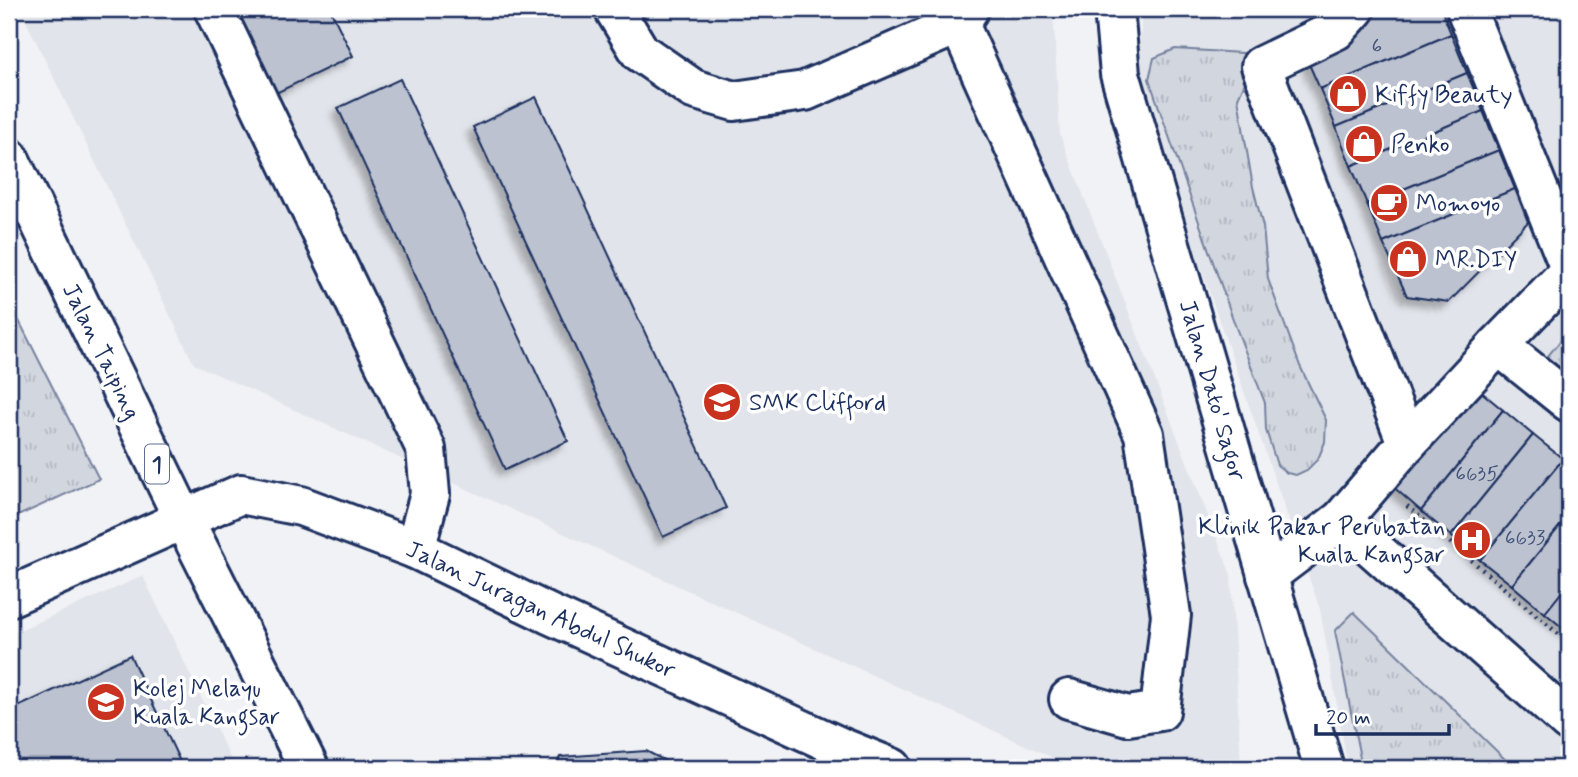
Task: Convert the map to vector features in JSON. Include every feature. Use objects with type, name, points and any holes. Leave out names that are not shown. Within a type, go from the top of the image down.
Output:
[{"type":"main road","points":[[214,9],[426,449],[430,494],[415,549]]},
{"type":"main road","points":[[614,9],[640,52],[693,89],[734,101],[805,91],[964,16],[1144,434],[1171,615],[1160,711],[1128,716],[1069,699]]},
{"type":"main road","name":"Jalan Dato' Sagor","points":[[1114,9],[1120,74],[1318,760]]},
{"type":"main road","points":[[1355,9],[1336,30],[1261,66],[1407,443]]},
{"type":"main road","points":[[1466,9],[1569,266]]},
{"type":"main road","name":"Jalan Taiping","points":[[9,158],[183,518],[309,768]]},
{"type":"main road","points":[[1267,576],[1341,520],[1407,443],[1569,272]]},
{"type":"main road","points":[[1498,345],[1569,402]]},
{"type":"main road","name":"Jalan Juragan Abdul Shukor","points":[[9,597],[241,494],[301,506],[415,549],[835,758],[892,768]]},
{"type":"main road","points":[[1341,520],[1569,722]]},
{"type":"path","points":[[1375,479],[1569,643]]},
{"type":"shaded area","name":"SMK Clifford","points":[[20,9],[1053,9],[1060,135],[1231,575],[1241,768],[1075,768],[194,364]]},
{"type":"shaded area","points":[[1142,9],[1569,9],[1569,768],[1348,768],[1320,609],[1154,134],[1138,77]]},
{"type":"shaded area","name":"Kolej Melayu Kuala Kangsar","points":[[143,576],[235,768],[9,768],[9,635]]},
{"type":"green space","points":[[1175,49],[1258,54],[1238,98],[1253,187],[1263,227],[1268,279],[1300,366],[1326,420],[1325,442],[1318,459],[1307,470],[1296,475],[1287,473],[1277,465],[1266,430],[1265,403],[1149,79],[1154,58]]},
{"type":"green space","points":[[9,301],[99,479],[9,520]]},
{"type":"green space","points":[[1569,330],[1569,375],[1547,357]]},
{"type":"green space","points":[[1354,612],[1514,768],[1362,768],[1335,631]]},
{"type":"building","points":[[235,9],[330,9],[353,56],[276,93]]},
{"type":"building","points":[[1373,9],[1441,9],[1451,34],[1320,89],[1305,55]]},
{"type":"building","points":[[1451,34],[1467,73],[1336,127],[1320,89]]},
{"type":"building","points":[[1467,73],[1483,111],[1351,166],[1336,127]]},
{"type":"building","points":[[400,79],[568,441],[505,470],[338,108]]},
{"type":"building","points":[[536,97],[726,508],[663,537],[473,127]]},
{"type":"building","points":[[1483,111],[1499,150],[1367,204],[1351,166]]},
{"type":"building","points":[[1499,150],[1515,189],[1383,243],[1367,204]]},
{"type":"building","points":[[1515,189],[1528,222],[1449,302],[1407,296],[1383,243]]},
{"type":"building","points":[[1473,385],[1503,410],[1421,511],[1391,485]]},
{"type":"building","points":[[1503,410],[1533,435],[1451,536],[1421,511]]},
{"type":"building","points":[[1533,435],[1563,459],[1480,560],[1451,536]]},
{"type":"building","points":[[1563,459],[1569,464],[1569,515],[1512,585],[1480,560]]},
{"type":"building","points":[[1569,515],[1569,583],[1545,613],[1512,585]]},
{"type":"building","points":[[1569,583],[1569,633],[1545,613]]},
{"type":"building","points":[[130,655],[183,768],[9,768],[9,711]]},
{"type":"building","points":[[646,751],[679,768],[555,768],[560,757]]},
{"type":"place","name":"Kiffy Beauty","points":[[1348,94]]},
{"type":"place","name":"Penko","points":[[1364,144]]},
{"type":"place","name":"Momoyo","points":[[1389,203]]},
{"type":"place","name":"MR.DIY","points":[[1408,259]]},
{"type":"place","name":"SMK Clifford","points":[[722,402]]},
{"type":"place","name":"Klinik Pakar Perubatan Kuala Kangsar","points":[[1472,540]]},
{"type":"place","name":"Kolej Melayu Kuala Kangsar","points":[[106,702]]}]
